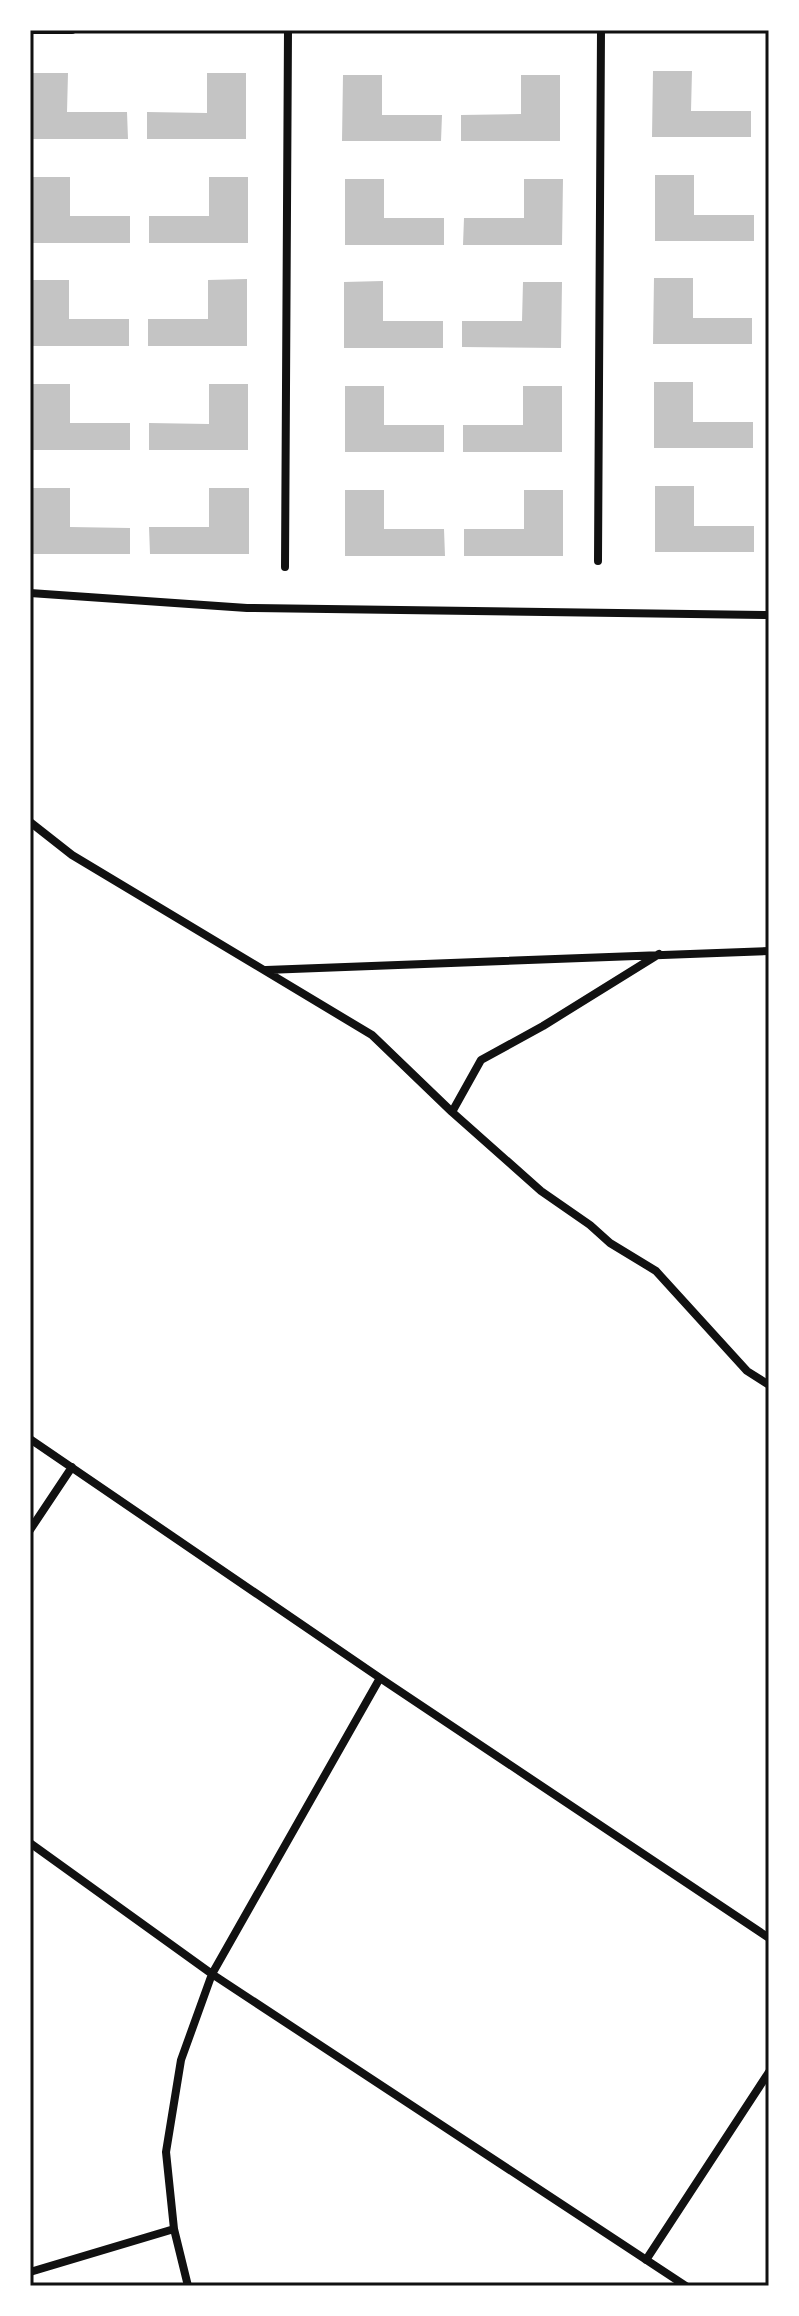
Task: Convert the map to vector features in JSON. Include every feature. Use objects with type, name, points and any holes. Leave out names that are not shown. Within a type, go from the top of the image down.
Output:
[{"type":"street","points":[[30,30],[72,30]]},
{"type":"street","points":[[285,567],[288,30]]},
{"type":"street","points":[[598,561],[601,30]]},
{"type":"street","points":[[30,593],[247,608],[769,615]]},
{"type":"street","points":[[30,822],[72,855],[372,1035],[541,1191],[610,1243],[656,1271],[747,1371],[769,1385]]},
{"type":"street","points":[[265,970],[769,951]]},
{"type":"street","points":[[452,1112],[481,1060],[543,1026],[659,954]]},
{"type":"street","points":[[30,1439],[769,1938]]},
{"type":"street","points":[[30,1530],[72,1467]]},
{"type":"street","points":[[188,2286],[174,2229],[166,2152],[181,2060],[212,1974],[380,1678]]},
{"type":"street","points":[[30,1843],[212,1974],[686,2286]]},
{"type":"street","points":[[646,2260],[769,2072]]},
{"type":"street","points":[[30,2272],[174,2229]]},
{"type":"building","points":[[653,71],[692,71],[691,111],[751,111],[751,137],[652,137]]},
{"type":"building","points":[[30,73],[68,73],[67,112],[127,112],[128,139],[30,139]]},
{"type":"building","points":[[207,73],[246,73],[246,139],[147,139],[147,112],[207,113]]},
{"type":"building","points":[[343,75],[382,75],[382,115],[442,115],[441,141],[342,141]]},
{"type":"building","points":[[521,75],[560,75],[560,141],[461,141],[461,115],[521,114]]},
{"type":"building","points":[[655,175],[694,175],[694,215],[754,215],[754,241],[655,241]]},
{"type":"building","points":[[31,177],[70,177],[70,216],[130,216],[130,243],[31,243]]},
{"type":"building","points":[[209,177],[248,177],[248,243],[149,243],[149,216],[209,216]]},
{"type":"building","points":[[345,179],[384,179],[384,218],[444,218],[444,245],[345,245]]},
{"type":"building","points":[[524,179],[563,179],[562,245],[463,245],[464,218],[524,218]]},
{"type":"building","points":[[654,278],[693,278],[693,318],[752,318],[752,344],[653,344]]},
{"type":"building","points":[[247,279],[247,346],[148,346],[148,319],[208,319],[208,280]]},
{"type":"building","points":[[30,280],[69,280],[69,319],[129,319],[129,346],[30,346]]},
{"type":"building","points":[[383,281],[383,321],[443,321],[443,348],[344,348],[344,282]]},
{"type":"building","points":[[523,282],[562,282],[561,348],[462,347],[462,321],[522,321]]},
{"type":"building","points":[[654,382],[693,382],[693,422],[753,422],[753,448],[654,448]]},
{"type":"building","points":[[31,384],[70,384],[70,423],[130,423],[130,450],[31,450]]},
{"type":"building","points":[[209,384],[248,384],[248,450],[149,450],[149,423],[209,424]]},
{"type":"building","points":[[345,386],[384,386],[384,425],[444,425],[444,452],[345,452]]},
{"type":"building","points":[[523,386],[562,386],[562,452],[463,452],[463,425],[523,425]]},
{"type":"building","points":[[655,486],[694,486],[694,526],[754,526],[754,552],[655,552]]},
{"type":"building","points":[[31,488],[70,488],[70,527],[130,528],[130,554],[31,554]]},
{"type":"building","points":[[209,488],[249,488],[249,554],[150,554],[149,527],[209,527]]},
{"type":"building","points":[[345,490],[384,490],[384,529],[444,529],[445,556],[345,556]]},
{"type":"building","points":[[524,490],[563,490],[563,556],[464,556],[464,529],[524,529]]}]
